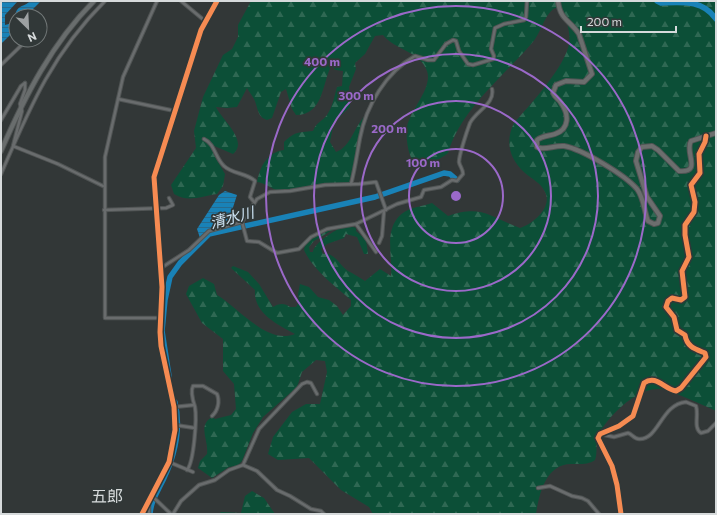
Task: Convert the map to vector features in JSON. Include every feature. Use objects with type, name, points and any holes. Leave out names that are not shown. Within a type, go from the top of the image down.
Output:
[{"type":"main road","points":[[1,151],[21,108],[48,58],[66,33],[94,1]]},
{"type":"main road","points":[[142,514],[169,462],[175,425],[174,407],[161,346],[161,318],[163,302],[154,177],[205,21],[217,1]]},
{"type":"main road","points":[[558,1],[560,14],[576,28],[579,34],[592,74],[584,82],[566,81],[556,85],[553,93],[561,103],[567,115],[567,124],[564,129],[558,133],[540,137],[537,140],[537,147],[544,149],[555,145],[565,146],[611,168],[637,190],[648,221],[654,224],[658,223],[660,216],[647,197],[636,161],[638,152],[642,147],[652,146],[679,171],[685,172],[690,169],[692,164],[689,144],[694,139],[716,133]]},
{"type":"street","points":[[1,174],[35,97],[54,63],[76,33],[105,1]]},
{"type":"street","points":[[157,1],[128,64],[118,99],[105,157],[105,318],[161,318]]},
{"type":"street","points":[[181,1],[205,21]]},
{"type":"street","points":[[351,184],[364,121],[392,73],[401,64],[415,56],[428,60],[434,60],[446,44],[452,40],[456,41],[459,51],[468,64],[473,65],[493,59],[494,56],[491,49],[495,28],[504,24],[524,20],[526,16],[527,1]]},
{"type":"street","points":[[1,65],[19,48]]},
{"type":"street","points":[[1,120],[21,86],[25,83],[25,90],[20,104],[22,111],[13,146]]},
{"type":"street","points":[[242,222],[247,241],[259,242],[277,254],[302,248],[311,237],[327,229],[356,224],[421,196],[424,190],[441,187],[449,181],[459,180],[463,171],[459,160],[469,126],[480,111],[491,101],[493,94],[492,89]]},
{"type":"street","points":[[118,99],[175,112]]},
{"type":"street","points":[[600,434],[619,426],[633,416],[644,383],[648,380],[654,380],[676,391],[681,388],[706,357],[705,353],[694,349],[687,343],[685,335],[677,330],[674,317],[666,307],[672,298],[681,300],[685,298],[682,271],[689,257],[685,226],[694,212],[695,202],[691,185],[700,173],[699,154],[705,142],[706,136]]},
{"type":"street","points":[[204,139],[212,145],[214,154],[224,166],[255,181],[250,197],[254,202]]},
{"type":"street","points":[[13,146],[44,158],[104,186]]},
{"type":"street","points":[[161,268],[189,250],[209,231],[242,222],[257,199],[274,191],[290,191],[325,185],[376,182],[385,211],[382,236],[379,243]]},
{"type":"street","points":[[104,210],[156,209],[173,205],[169,198]]},
{"type":"street","points":[[356,224],[366,235],[369,244],[376,252]]},
{"type":"street","points":[[243,465],[259,429],[302,384],[307,382],[311,383],[317,394]]},
{"type":"street","points":[[186,470],[190,463],[195,428],[193,386],[198,385],[212,390],[219,399],[216,413],[212,416]]},
{"type":"street","points":[[600,434],[614,436],[628,433],[638,439],[641,439],[655,431],[662,418],[673,406],[686,402],[696,406],[697,428],[699,432],[701,433],[708,431],[716,423]]},
{"type":"street","points":[[174,407],[194,405]]},
{"type":"street","points":[[175,425],[195,428]]},
{"type":"street","points":[[600,434],[598,438],[612,466],[617,485],[621,514]]},
{"type":"street","points":[[169,462],[193,472]]},
{"type":"street","points":[[152,496],[172,514],[181,501],[199,485],[215,480],[229,470],[243,465],[257,471],[277,490],[311,509],[321,511],[324,514]]},
{"type":"street","points":[[538,488],[550,486],[572,496],[582,498],[588,501],[598,514]]},
{"type":"street","points":[[149,501],[149,514]]},
{"type":"green space","points":[[251,1],[716,1],[716,411],[679,395],[659,389],[641,393],[632,398],[608,420],[602,428],[597,439],[595,460],[580,464],[562,465],[555,469],[550,475],[542,489],[536,514],[373,514],[369,507],[341,490],[309,458],[278,460],[268,454],[273,437],[292,412],[306,404],[320,404],[327,372],[325,361],[316,360],[302,372],[297,387],[263,417],[253,433],[242,461],[237,466],[229,467],[212,478],[198,468],[200,461],[207,454],[204,429],[205,425],[212,417],[215,419],[231,415],[236,409],[234,384],[223,371],[223,339],[202,323],[186,294],[189,286],[203,278],[214,284],[217,295],[254,324],[274,334],[285,336],[295,334],[281,327],[262,312],[255,298],[255,290],[231,268],[233,266],[248,272],[259,284],[273,307],[282,304],[290,307],[296,307],[299,302],[298,294],[300,284],[309,287],[318,297],[329,300],[337,306],[343,315],[351,306],[351,300],[319,271],[304,250],[305,245],[311,238],[320,233],[334,229],[314,241],[309,247],[310,252],[313,252],[317,245],[325,237],[340,228],[348,226],[356,228],[356,231],[366,240],[368,254],[364,254],[357,237],[346,234],[344,238],[327,244],[321,249],[323,254],[331,255],[345,269],[365,281],[380,269],[391,276],[391,232],[399,217],[412,208],[432,203],[448,216],[469,211],[486,213],[520,228],[531,223],[544,209],[547,198],[541,186],[525,173],[515,162],[509,143],[511,130],[514,123],[559,67],[569,43],[569,33],[565,18],[561,9],[555,8],[548,15],[532,43],[484,94],[473,108],[454,137],[448,153],[431,163],[424,164],[416,162],[411,157],[407,145],[407,127],[412,113],[427,85],[427,71],[424,64],[419,59],[388,40],[383,35],[375,36],[365,54],[355,63],[356,69],[349,87],[350,107],[334,122],[330,142],[336,152],[341,149],[349,141],[361,120],[365,116],[350,183],[277,190],[257,182],[265,161],[278,151],[284,150],[284,142],[297,133],[313,131],[316,125],[329,112],[337,87],[342,86],[343,71],[336,70],[331,66],[317,105],[305,114],[296,115],[292,109],[286,89],[281,92],[272,118],[267,120],[261,117],[254,99],[247,88],[237,107],[216,107],[233,130],[238,143],[237,149],[233,154],[212,145],[214,155],[225,174],[223,186],[217,194],[195,198],[179,197],[174,194],[171,185],[196,148],[194,131],[203,97],[223,55],[232,49],[238,37],[238,25]]},
{"type":"green space","points":[[252,491],[264,498],[275,514],[219,514],[221,512],[241,513],[245,496]]},
{"type":"water","points":[[1,1],[18,1],[12,8],[8,8],[8,12],[5,15],[5,25],[8,24],[8,37],[1,44]]},
{"type":"water","points":[[30,1],[41,1],[34,8],[19,8]]},
{"type":"water","points":[[225,191],[237,195],[227,226],[208,230],[200,238],[197,229],[219,195]]},
{"type":"waterway","points":[[657,1],[661,3],[677,2],[699,5],[705,8],[716,19]]},
{"type":"waterway","name":"清水川","points":[[169,376],[162,331],[165,300],[170,277],[180,263],[209,234],[375,197],[444,173],[450,174],[457,180]]},
{"type":"waterway","name":"清水川","points":[[150,514],[153,501],[164,478],[175,446],[177,436],[177,413],[175,402]]},
{"type":"cycle path","points":[[142,514],[169,462],[175,430],[174,407],[161,346],[160,332],[162,287],[154,177],[201,30],[217,1]]},
{"type":"cycle path","points":[[621,514],[617,485],[612,466],[598,438],[600,434],[619,426],[633,416],[644,383],[652,380],[676,391],[681,388],[706,357],[705,353],[690,345],[685,335],[677,330],[674,317],[666,307],[668,301],[672,298],[681,300],[685,297],[682,271],[689,257],[685,235],[685,225],[694,212],[695,202],[691,185],[700,173],[699,154],[705,142],[706,136]]},
{"type":"district","name":"五郎","points":[[107,496]]}]
